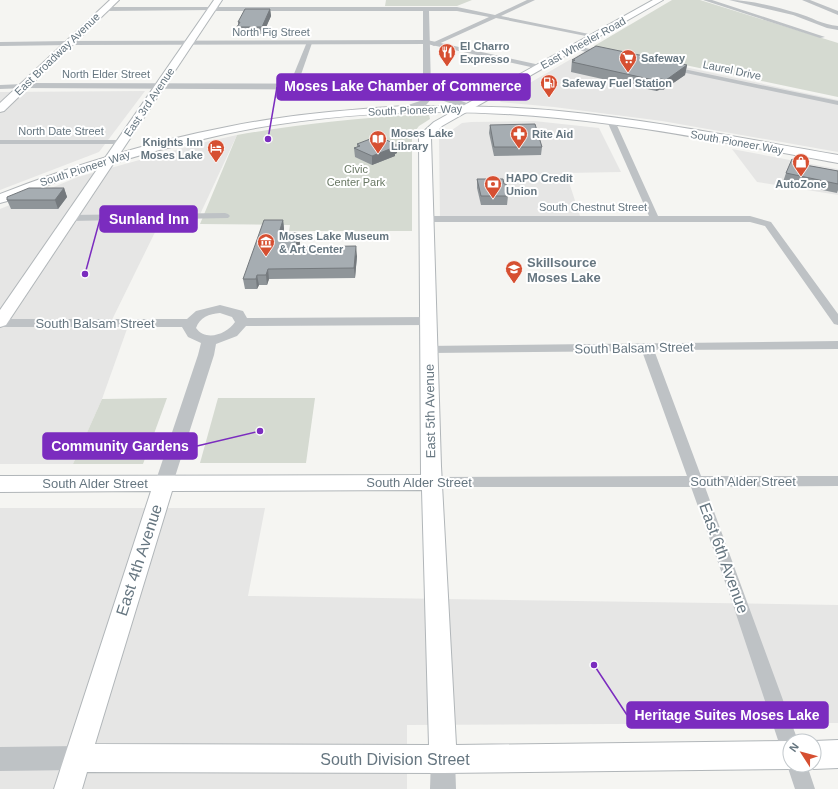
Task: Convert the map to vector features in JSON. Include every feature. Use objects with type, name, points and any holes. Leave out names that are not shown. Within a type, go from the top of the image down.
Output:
[{"type":"main road","name":"East Broadway Avenue","points":[[0,109],[115,0]]},
{"type":"main road","name":"East 3rd Avenue","points":[[0,323],[218,0]]},
{"type":"main road","name":"East Wheeler Road","points":[[467,108],[659,0]]},
{"type":"main road","name":"South Pioneer Way","points":[[0,199],[67,173],[110,159],[188,138],[238,128],[322,115],[402,110],[467,108],[556,115],[611,122],[838,159]]},
{"type":"main road","name":"East 5th Avenue","points":[[443,759],[432,482],[425,138],[428,133],[438,124],[467,108]]},
{"type":"main road","name":"South Alder Street","points":[[0,484],[432,482]]},
{"type":"main road","name":"East 4th Avenue","points":[[68,789],[126,600],[164,483]]},
{"type":"main road","points":[[822,755],[838,754]]},
{"type":"main road","name":"South Division Street","points":[[78,758],[443,759],[782,755]]},
{"type":"street","points":[[430,43],[532,0]]},
{"type":"street","points":[[706,0],[822,36]]},
{"type":"street","points":[[732,0],[795,14],[838,28]]},
{"type":"street","points":[[805,0],[838,13]]},
{"type":"street","points":[[402,110],[423,103],[429,96],[430,43],[426,9]]},
{"type":"street","points":[[104,10],[457,9],[596,36]]},
{"type":"street","points":[[293,86],[309,43]]},
{"type":"street","name":"North Fig Street","points":[[0,44],[430,43],[540,67]]},
{"type":"street","points":[[575,48],[610,55]]},
{"type":"street","name":"Laurel Drive","points":[[663,66],[838,103]]},
{"type":"street","name":"North Elder Street","points":[[0,87],[293,86],[428,89],[467,108]]},
{"type":"street","points":[[611,122],[655,219]]},
{"type":"street","name":"North Date Street","points":[[0,142],[123,142]]},
{"type":"street","points":[[70,218],[225,216]]},
{"type":"street","name":"South Chestnut Street","points":[[426,220],[750,219],[760,221],[768,224],[838,322]]},
{"type":"street","points":[[220,309],[238,314],[242,322],[240,327],[231,334],[217,339],[195,336],[189,328],[190,323],[198,315],[220,309]]},
{"type":"street","points":[[242,322],[428,321]]},
{"type":"street","name":"South Balsam Street","points":[[0,323],[190,323]]},
{"type":"street","name":"East 4th Avenue","points":[[164,483],[206,355],[209,339]]},
{"type":"street","name":"South Balsam Street","points":[[429,349],[838,345]]},
{"type":"street","name":"East 6th Avenue","points":[[648,348],[785,733]]},
{"type":"street","name":"South Alder Street","points":[[432,482],[838,481]]},
{"type":"street","name":"South Division Street","points":[[0,759],[78,758]]},
{"type":"street","points":[[443,759],[444,789]]},
{"type":"street","points":[[800,773],[805,789]]},
{"type":"shaded area","points":[[592,47],[838,100],[838,152],[662,121],[554,107],[500,102],[502,99]]},
{"type":"shaded area","points":[[145,91],[99,152],[0,190],[0,92]]},
{"type":"shaded area","points":[[534,121],[599,128],[621,172],[566,173],[581,219],[440,219],[439,139],[462,123]]},
{"type":"shaded area","points":[[237,135],[196,223],[160,222],[107,330],[127,329],[102,399],[73,464],[0,464],[0,209],[78,177],[201,143]]},
{"type":"shaded area","points":[[732,149],[838,169],[838,195],[757,182]]},
{"type":"shaded area","points":[[0,508],[265,508],[248,596],[838,605],[838,723],[407,725],[407,789],[0,789]]},
{"type":"green space","points":[[386,0],[472,0],[457,6],[385,6]]},
{"type":"green space","points":[[672,0],[700,0],[838,43],[838,97],[594,46]]},
{"type":"green space","name":"Civic Center Park","points":[[429,115],[430,119],[419,126],[412,135],[412,231],[289,231],[290,225],[200,224],[237,135],[324,122]]},
{"type":"green space","points":[[167,398],[143,464],[73,464],[102,399]]},
{"type":"green space","points":[[218,398],[315,398],[306,463],[200,463]]},
{"type":"building","points":[[245,9],[270,9],[262,27],[237,27]]},
{"type":"building","points":[[596,46],[687,65],[666,80],[661,79],[658,81],[572,62],[575,60],[572,60]]},
{"type":"building","points":[[535,124],[542,147],[494,147],[490,125]]},
{"type":"building","points":[[378,136],[397,145],[372,156],[354,148],[360,146],[357,144]]},
{"type":"building","points":[[792,159],[800,164],[838,171],[838,184],[786,173]]},
{"type":"building","points":[[477,179],[503,179],[504,184],[506,184],[508,196],[481,196]]},
{"type":"building","points":[[29,188],[64,188],[55,200],[7,200],[7,197]]},
{"type":"building","points":[[264,220],[283,220],[279,233],[298,233],[296,247],[356,246],[354,268],[268,269],[266,275],[257,275],[256,279],[243,279]]},
{"type":"place","name":"El Charro Expresso","points":[[447,67]]},
{"type":"place","name":"Safeway","points":[[628,73]]},
{"type":"place","name":"Safeway Fuel Station","points":[[549,98]]},
{"type":"place","name":"Moses Lake Chamber of Commerce","points":[[268,139]]},
{"type":"place","name":"Rite Aid","points":[[519,149]]},
{"type":"place","name":"Moses Lake Library","points":[[378,154]]},
{"type":"place","name":"Knights Inn Moses Lake","points":[[216,163]]},
{"type":"place","name":"AutoZone","points":[[801,177]]},
{"type":"place","name":"HAPO Credit Union","points":[[493,199]]},
{"type":"place","name":"Moses Lake Museum & Art Center","points":[[266,257]]},
{"type":"place","name":"Sunland Inn","points":[[85,274]]},
{"type":"place","name":"Skillsource Moses Lake","points":[[514,284]]},
{"type":"place","name":"Community Gardens","points":[[260,431]]},
{"type":"place","name":"Heritage Suites Moses Lake","points":[[594,665]]}]
